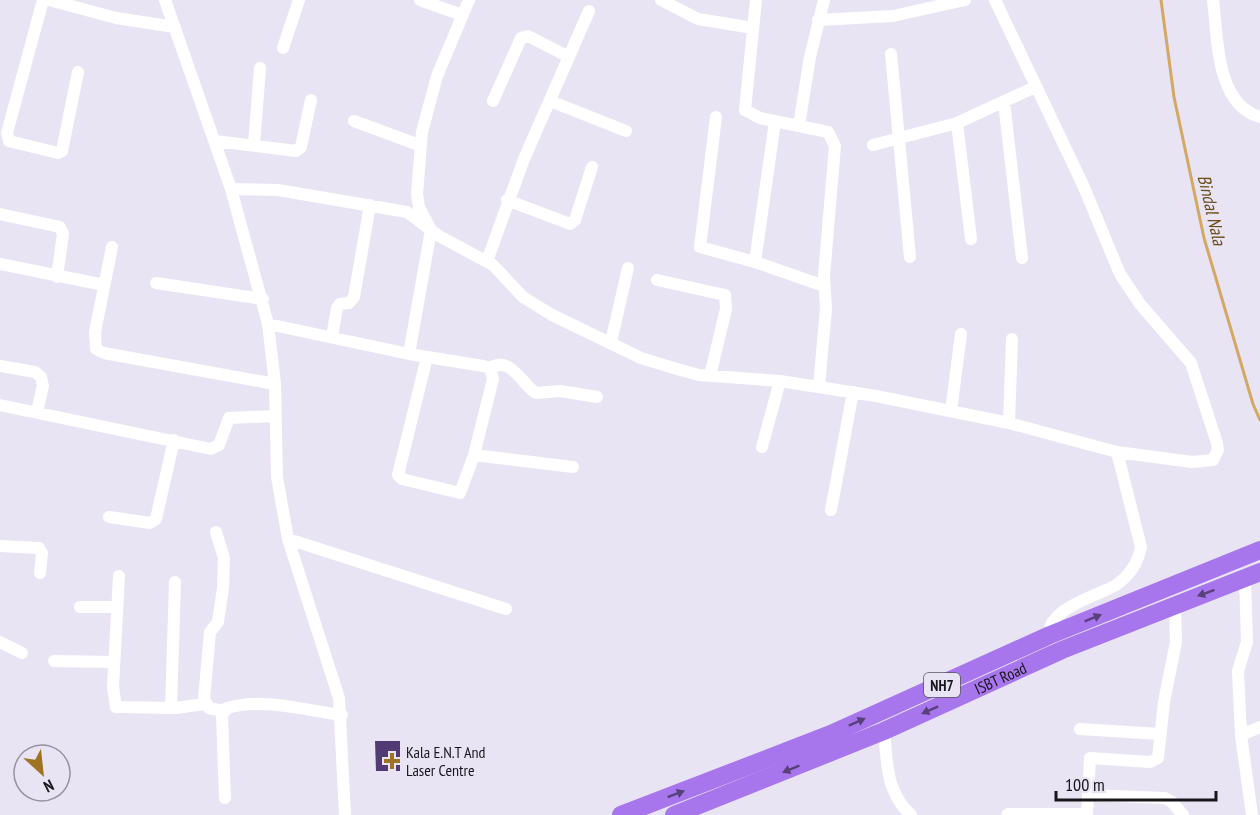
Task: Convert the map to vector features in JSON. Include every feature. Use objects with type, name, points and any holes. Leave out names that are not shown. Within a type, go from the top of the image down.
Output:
[{"type":"highway","name":"NH7","points":[[621,815],[831,734],[1050,635],[1260,550]]},
{"type":"highway","name":"ISBT Road","points":[[674,815],[884,731],[1058,652],[1256,575]]},
{"type":"street","points":[[43,0],[7,133],[9,141],[58,153],[63,151],[78,72]]},
{"type":"street","points":[[49,0],[116,18],[175,27]]},
{"type":"street","points":[[165,0],[231,189],[263,299],[275,384],[277,477],[288,539],[335,681],[342,715],[345,815]]},
{"type":"street","points":[[283,48],[299,0]]},
{"type":"street","points":[[420,0],[462,15]]},
{"type":"street","points":[[409,354],[431,230],[417,200],[420,145],[437,76],[469,0]]},
{"type":"street","points":[[662,0],[698,19],[753,28]]},
{"type":"street","points":[[756,0],[744,106],[747,113],[775,122],[828,132],[835,146],[824,286],[826,317],[819,386]]},
{"type":"street","points":[[799,125],[818,20],[824,0]]},
{"type":"street","points":[[818,20],[893,16],[964,0]]},
{"type":"street","points":[[1213,0],[1224,72],[1231,95],[1242,108],[1260,117]]},
{"type":"street","points":[[231,189],[278,190],[407,212],[431,230],[487,261],[523,297],[552,315],[641,358],[710,376],[819,386],[951,411],[1009,423],[1117,452],[1203,463],[1213,460],[1218,450],[1191,363],[1140,304],[1120,274],[1083,185],[1035,87],[998,1]]},
{"type":"street","points":[[487,261],[507,200],[589,11]]},
{"type":"street","points":[[493,101],[521,38],[528,36],[569,57]]},
{"type":"street","points":[[891,54],[901,138],[910,257]]},
{"type":"street","points":[[254,145],[260,68]]},
{"type":"street","points":[[873,145],[957,123],[1035,87]]},
{"type":"street","points":[[215,141],[293,152],[299,150],[311,100]]},
{"type":"street","points":[[550,101],[626,130]]},
{"type":"street","points":[[1004,102],[1022,258]]},
{"type":"street","points":[[716,117],[699,244],[707,251],[755,262],[824,286]]},
{"type":"street","points":[[354,121],[420,145]]},
{"type":"street","points":[[755,262],[775,122]]},
{"type":"street","points":[[957,123],[971,239]]},
{"type":"street","points":[[507,200],[570,224],[575,220],[592,167]]},
{"type":"street","points":[[332,337],[337,308],[340,304],[349,303],[354,297],[370,205]]},
{"type":"street","points":[[0,214],[60,227],[63,234],[57,277]]},
{"type":"street","points":[[112,247],[94,344],[100,352],[275,384]]},
{"type":"street","points":[[0,264],[105,285]]},
{"type":"street","points":[[611,342],[628,268]]},
{"type":"street","points":[[657,280],[725,295],[726,309],[710,376]]},
{"type":"street","points":[[156,283],[263,299]]},
{"type":"street","points":[[268,324],[409,354],[490,368],[498,365],[511,368],[536,393],[560,391],[597,397]]},
{"type":"street","points":[[951,411],[961,334]]},
{"type":"street","points":[[1009,423],[1012,339]]},
{"type":"street","points":[[427,357],[398,469],[398,477],[460,493],[474,455],[493,378],[490,368]]},
{"type":"street","points":[[0,366],[35,372],[41,377],[43,386],[37,411]]},
{"type":"street","points":[[762,447],[780,381]]},
{"type":"street","points":[[831,510],[854,392]]},
{"type":"street","points":[[0,405],[214,449],[221,442],[229,418],[275,416]]},
{"type":"street","points":[[109,517],[150,523],[156,519],[174,440]]},
{"type":"street","points":[[1058,652],[1050,635],[1052,625],[1061,612],[1116,585],[1129,573],[1140,556],[1141,547],[1117,452]]},
{"type":"street","points":[[474,455],[573,467]]},
{"type":"street","points":[[216,532],[224,558],[224,588],[218,622],[210,632],[205,704],[208,708],[224,711],[227,708],[246,704],[342,715]]},
{"type":"street","points":[[288,539],[506,609]]},
{"type":"street","points":[[0,546],[39,548],[42,553],[40,573]]},
{"type":"street","points":[[1254,807],[1241,735],[1238,664],[1247,642],[1256,575]]},
{"type":"street","points":[[118,576],[113,697],[116,707],[171,708],[196,707],[205,704]]},
{"type":"street","points":[[171,708],[175,582]]},
{"type":"street","points":[[1008,814],[1087,814],[1090,758],[1153,761],[1159,756],[1160,734],[1176,642],[1175,605]]},
{"type":"street","points":[[80,608],[117,606]]},
{"type":"street","points":[[0,642],[22,653]]},
{"type":"street","points":[[54,661],[114,662]]},
{"type":"street","points":[[224,711],[225,798]]},
{"type":"street","points":[[1241,735],[1260,727]]},
{"type":"street","points":[[1080,729],[1160,734]]},
{"type":"street","points":[[884,731],[891,786],[899,804],[911,815]]},
{"type":"street","points":[[1088,795],[1165,798],[1172,802],[1183,815]]},
{"type":"building","points":[[375,741],[400,741],[400,771],[376,771]]},
{"type":"waterway","name":"Bindal Nala","points":[[1161,0],[1174,97],[1204,238],[1253,404],[1260,420]]},
{"type":"place","name":"Kala E.N.T And Laser Centre","points":[[392,761]]}]
